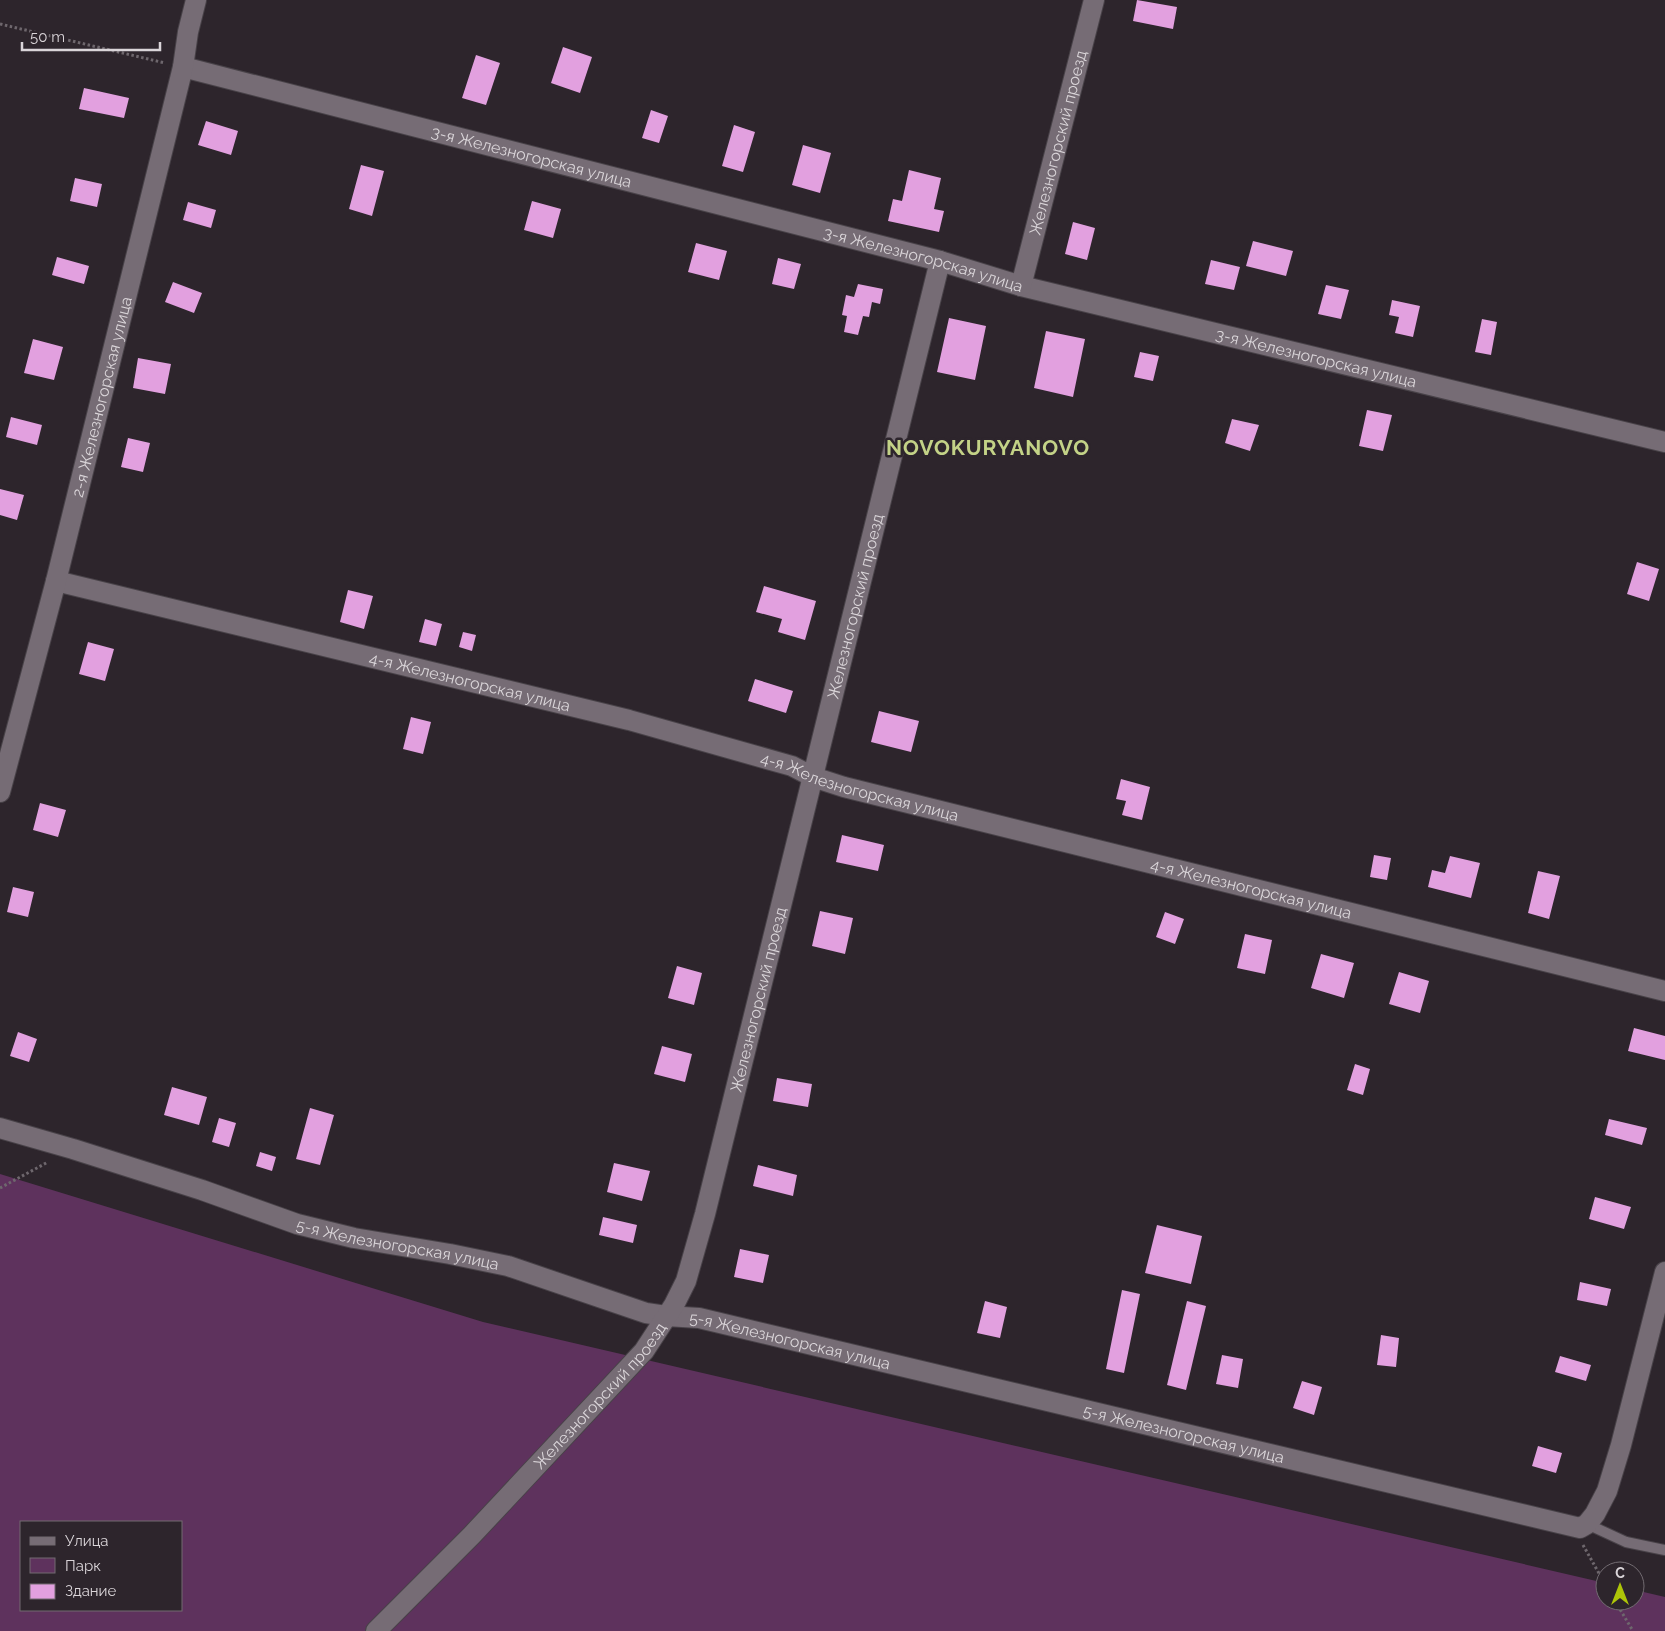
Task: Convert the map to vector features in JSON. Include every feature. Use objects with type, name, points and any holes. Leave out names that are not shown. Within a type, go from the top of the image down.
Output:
[{"type":"street","name":"2-я Железногорская улица","points":[[0,792],[56,581],[183,67],[188,32],[196,0]]},
{"type":"street","name":"Железногорский проезд","points":[[1021,286],[1094,0]]},
{"type":"street","name":"3-я Железногорская улица","points":[[183,67],[940,261],[1021,286],[1665,442]]},
{"type":"street","name":"Железногорский проезд","points":[[376,1631],[472,1535],[623,1375],[644,1351],[674,1306],[686,1281],[705,1214],[940,261]]},
{"type":"street","name":"4-я Железногорская улица","points":[[56,581],[629,720],[792,766],[813,777],[854,790],[1665,991]]},
{"type":"street","name":"5-я Железногорская улица","points":[[0,1128],[73,1148],[202,1190],[297,1224],[354,1238],[508,1266],[646,1312],[666,1316],[699,1318],[1580,1526]]},
{"type":"street","points":[[1580,1526],[1595,1514],[1607,1492],[1621,1445],[1665,1272]]},
{"type":"lane","points":[[1580,1526],[1626,1542],[1665,1550]]},
{"type":"path","points":[[0,24],[183,67]]},
{"type":"path","points":[[0,1188],[73,1148]]},
{"type":"path","points":[[1580,1526],[1595,1561]]},
{"type":"path","points":[[1621,1611],[1633,1631]]},
{"type":"green space","points":[[0,1174],[483,1322],[1595,1581],[1595,1611],[1645,1611],[1645,1592],[1665,1597],[1665,1631],[0,1631]]},
{"type":"building","points":[[1137,0],[1177,7],[1173,29],[1133,21]]},
{"type":"building","points":[[563,47],[592,57],[580,93],[551,83]]},
{"type":"building","points":[[476,55],[500,63],[486,105],[462,98]]},
{"type":"building","points":[[84,88],[129,98],[124,118],[79,109]]},
{"type":"building","points":[[651,110],[668,116],[659,143],[642,138]]},
{"type":"building","points":[[206,121],[238,131],[231,155],[198,145]]},
{"type":"building","points":[[734,125],[755,132],[743,172],[722,166]]},
{"type":"building","points":[[803,145],[831,153],[820,193],[792,185]]},
{"type":"building","points":[[361,165],[384,171],[372,216],[349,209]]},
{"type":"building","points":[[909,170],[941,178],[934,209],[944,211],[939,232],[888,221],[893,199],[902,201]]},
{"type":"building","points":[[75,178],[102,184],[97,207],[70,201]]},
{"type":"building","points":[[532,201],[561,209],[553,238],[524,230]]},
{"type":"building","points":[[188,202],[216,210],[211,228],[183,220]]},
{"type":"building","points":[[1073,222],[1095,228],[1087,260],[1065,254]]},
{"type":"building","points":[[1253,241],[1293,251],[1286,276],[1246,266]]},
{"type":"building","points":[[696,243],[727,251],[719,280],[688,272]]},
{"type":"building","points":[[57,257],[89,266],[84,284],[52,275]]},
{"type":"building","points":[[778,258],[801,264],[794,289],[772,284]]},
{"type":"building","points":[[1211,260],[1240,267],[1234,290],[1205,284]]},
{"type":"building","points":[[173,282],[202,293],[194,313],[165,302]]},
{"type":"building","points":[[858,284],[883,289],[880,304],[872,302],[869,317],[863,316],[858,335],[844,332],[847,316],[842,315],[846,295],[854,297]]},
{"type":"building","points":[[1326,285],[1349,290],[1341,319],[1318,314]]},
{"type":"building","points":[[1392,300],[1420,306],[1413,337],[1395,333],[1399,317],[1389,315]]},
{"type":"building","points":[[949,318],[986,326],[975,380],[937,372]]},
{"type":"building","points":[[1482,319],[1497,322],[1491,355],[1475,352]]},
{"type":"building","points":[[1046,331],[1085,339],[1073,397],[1034,388]]},
{"type":"building","points":[[33,339],[63,347],[54,380],[24,373]]},
{"type":"building","points":[[1140,352],[1159,356],[1153,381],[1134,377]]},
{"type":"building","points":[[138,358],[171,364],[165,394],[133,388]]},
{"type":"building","points":[[1367,410],[1392,415],[1383,451],[1359,446]]},
{"type":"building","points":[[11,417],[42,425],[37,445],[6,437]]},
{"type":"building","points":[[1232,419],[1259,425],[1250,451],[1225,443]]},
{"type":"building","points":[[128,438],[150,443],[143,472],[121,467]]},
{"type":"building","points":[[0,489],[24,495],[17,520],[0,515]]},
{"type":"building","points":[[1637,562],[1659,569],[1649,601],[1627,594]]},
{"type":"building","points":[[764,586],[816,601],[805,640],[778,632],[782,619],[756,612]]},
{"type":"building","points":[[348,590],[373,596],[364,629],[340,622]]},
{"type":"building","points":[[425,619],[442,624],[436,646],[419,642]]},
{"type":"building","points":[[463,632],[476,635],[472,651],[459,647]]},
{"type":"building","points":[[88,642],[114,649],[105,681],[79,674]]},
{"type":"building","points":[[755,679],[793,691],[786,713],[748,701]]},
{"type":"building","points":[[879,711],[919,721],[911,752],[871,742]]},
{"type":"building","points":[[411,717],[431,722],[423,754],[403,749]]},
{"type":"building","points":[[1121,779],[1150,787],[1142,820],[1122,815],[1126,801],[1116,799]]},
{"type":"building","points":[[40,803],[66,810],[58,837],[33,830]]},
{"type":"building","points":[[842,835],[884,845],[878,871],[836,862]]},
{"type":"building","points":[[1374,855],[1391,858],[1387,880],[1370,877]]},
{"type":"building","points":[[1450,856],[1480,863],[1471,898],[1428,887],[1432,870],[1445,873]]},
{"type":"building","points":[[1538,871],[1560,876],[1549,919],[1528,913]]},
{"type":"building","points":[[13,887],[34,892],[28,917],[7,912]]},
{"type":"building","points":[[820,911],[853,918],[845,954],[812,946]]},
{"type":"building","points":[[1165,912],[1184,919],[1175,944],[1156,937]]},
{"type":"building","points":[[1245,934],[1272,940],[1265,974],[1237,968]]},
{"type":"building","points":[[1321,954],[1354,963],[1344,998],[1311,988]]},
{"type":"building","points":[[677,966],[702,973],[694,1005],[668,998]]},
{"type":"building","points":[[1399,972],[1429,981],[1420,1013],[1389,1004]]},
{"type":"building","points":[[1634,1028],[1665,1036],[1665,1060],[1628,1051]]},
{"type":"building","points":[[18,1032],[37,1039],[29,1062],[10,1056]]},
{"type":"building","points":[[662,1046],[692,1054],[685,1082],[654,1074]]},
{"type":"building","points":[[1355,1064],[1370,1069],[1363,1095],[1347,1090]]},
{"type":"building","points":[[777,1078],[812,1084],[808,1107],[773,1101]]},
{"type":"building","points":[[172,1087],[207,1097],[199,1125],[164,1115]]},
{"type":"building","points":[[310,1108],[334,1115],[320,1165],[296,1159]]},
{"type":"building","points":[[219,1118],[236,1123],[229,1147],[212,1142]]},
{"type":"building","points":[[1609,1119],[1647,1128],[1642,1145],[1605,1135]]},
{"type":"building","points":[[260,1152],[276,1157],[272,1171],[256,1166]]},
{"type":"building","points":[[614,1163],[650,1171],[642,1201],[607,1192]]},
{"type":"building","points":[[758,1165],[797,1175],[793,1196],[753,1186]]},
{"type":"building","points":[[1595,1197],[1631,1207],[1624,1229],[1589,1219]]},
{"type":"building","points":[[603,1217],[637,1225],[633,1243],[599,1235]]},
{"type":"building","points":[[1157,1225],[1202,1236],[1191,1284],[1145,1273]]},
{"type":"building","points":[[740,1249],[769,1255],[763,1283],[734,1277]]},
{"type":"building","points":[[1580,1282],[1611,1289],[1607,1306],[1577,1300]]},
{"type":"building","points":[[1122,1290],[1140,1294],[1124,1373],[1106,1369]]},
{"type":"building","points":[[985,1301],[1007,1307],[1000,1338],[977,1333]]},
{"type":"building","points":[[1187,1301],[1206,1306],[1186,1390],[1167,1385]]},
{"type":"building","points":[[1381,1335],[1399,1338],[1396,1367],[1377,1365]]},
{"type":"building","points":[[1222,1355],[1243,1359],[1238,1388],[1216,1384]]},
{"type":"building","points":[[1560,1356],[1591,1365],[1586,1381],[1555,1372]]},
{"type":"building","points":[[1302,1381],[1322,1387],[1314,1415],[1293,1408]]},
{"type":"building","points":[[1538,1446],[1562,1453],[1556,1473],[1532,1466]]},
{"type":"district","name":"NOVOKURYANOVO","points":[[988,448]]}]
